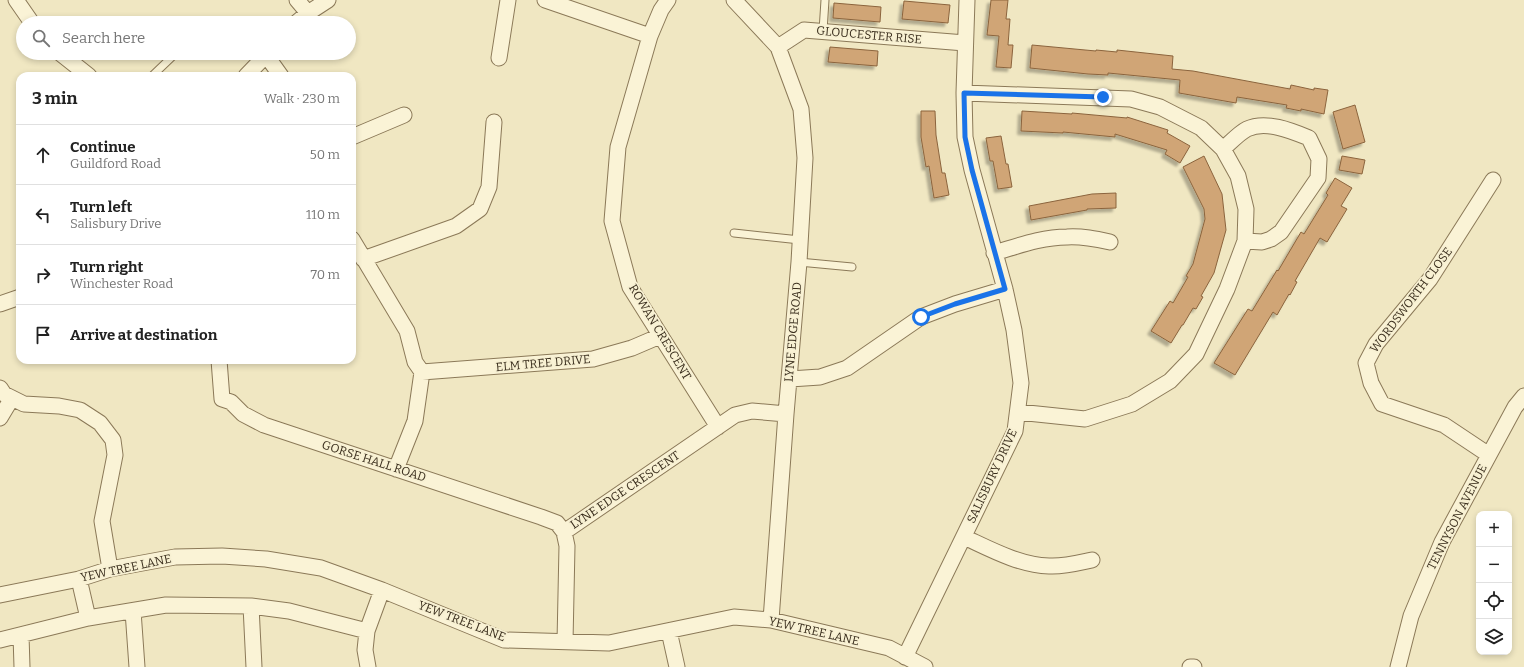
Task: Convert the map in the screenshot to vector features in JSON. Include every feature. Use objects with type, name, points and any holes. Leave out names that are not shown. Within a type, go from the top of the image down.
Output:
[{"type":"street","points":[[16,0],[27,16]]},
{"type":"street","points":[[297,0],[308,13]]},
{"type":"street","points":[[304,16],[328,0]]},
{"type":"street","points":[[499,58],[508,0]]},
{"type":"street","points":[[545,0],[650,36]]},
{"type":"street","name":"ROWAN CRESCENT","points":[[668,0],[661,10],[650,36],[618,147],[612,221],[630,287],[718,427]]},
{"type":"street","points":[[734,0],[778,47]]},
{"type":"street","name":"SALISBURY DRIVE","points":[[905,657],[1016,431],[1021,383],[1014,330],[1005,289],[972,170],[965,137],[964,93],[967,0]]},
{"type":"street","name":"GLOUCESTER RISE","points":[[778,47],[804,30],[965,43]]},
{"type":"street","name":"LYNE EDGE ROAD","points":[[771,620],[799,262],[805,158],[801,109],[778,47]]},
{"type":"street","points":[[69,60],[84,72]]},
{"type":"street","points":[[250,72],[261,60]]},
{"type":"street","points":[[271,60],[278,72]]},
{"type":"street","points":[[964,93],[1131,99],[1160,107],[1201,128],[1223,149],[1238,176],[1246,210],[1245,242],[1227,288],[1196,354],[1170,381],[1132,404],[1085,419],[1018,412]]},
{"type":"street","points":[[356,134],[404,115]]},
{"type":"street","points":[[363,259],[456,226],[480,209],[489,187],[494,122]]},
{"type":"street","points":[[1223,149],[1247,129],[1262,125],[1281,129],[1309,138],[1319,159],[1318,178],[1281,232],[1271,239],[1262,242],[1245,242]]},
{"type":"street","name":"WORDSWORTH CLOSE","points":[[1489,455],[1444,425],[1382,404],[1371,383],[1366,363],[1376,344],[1430,279],[1493,180]]},
{"type":"street","points":[[994,253],[1051,238],[1068,236],[1110,242]]},
{"type":"street","points":[[356,246],[407,331],[416,362],[422,372],[415,421],[396,468]]},
{"type":"street","points":[[790,379],[820,376],[847,368],[921,317],[955,304],[1005,289]]},
{"type":"street","points":[[0,304],[16,298]]},
{"type":"street","name":"ELM TREE DRIVE","points":[[422,372],[593,359],[632,348],[660,336]]},
{"type":"street","name":"GORSE HALL ROAD","points":[[219,364],[222,398],[231,402],[243,414],[264,425],[541,517],[557,523],[564,532]]},
{"type":"street","points":[[0,388],[4,394],[24,404],[59,406],[80,410],[100,423],[113,440],[115,455],[102,521],[110,569]]},
{"type":"street","name":"TENNYSON AVENUE","points":[[1398,667],[1411,616],[1442,542],[1515,407],[1524,396]]},
{"type":"street","points":[[0,418],[12,398]]},
{"type":"street","name":"LYNE EDGE CRESCENT","points":[[565,642],[566,546],[564,532],[735,416],[744,412],[759,410],[786,414]]},
{"type":"street","points":[[964,537],[1017,560],[1048,566],[1092,560]]},
{"type":"street","name":"YEW TREE LANE","points":[[0,595],[79,579],[110,569],[175,557],[222,556],[266,559],[321,568],[382,590],[504,640],[609,643],[734,618],[771,620],[889,648],[925,667]]},
{"type":"street","points":[[79,579],[88,618]]},
{"type":"street","points":[[368,667],[365,650],[367,631],[382,590]]},
{"type":"street","points":[[0,640],[88,618],[166,605],[251,606],[289,611],[367,631]]},
{"type":"street","points":[[251,606],[254,667]]},
{"type":"street","points":[[133,611],[137,667]]},
{"type":"street","points":[[670,631],[677,667]]},
{"type":"street","points":[[21,635],[22,667]]},
{"type":"lane","points":[[823,31],[825,0]]},
{"type":"lane","points":[[156,72],[169,60]]},
{"type":"lane","points":[[734,233],[800,240]]},
{"type":"lane","points":[[799,262],[852,267]]},
{"type":"building","points":[[991,0],[1008,0],[1006,19],[1010,19],[1008,45],[1013,45],[1011,68],[996,67],[999,36],[987,35]]},
{"type":"building","points":[[904,1],[950,5],[948,23],[902,19]]},
{"type":"building","points":[[834,3],[881,7],[880,22],[833,18]]},
{"type":"building","points":[[1032,45],[1096,51],[1117,52],[1117,50],[1173,56],[1172,69],[1193,71],[1290,89],[1291,85],[1314,90],[1314,88],[1328,90],[1324,114],[1301,109],[1301,111],[1286,108],[1287,105],[1237,97],[1236,103],[1179,93],[1180,80],[1108,73],[1108,75],[1088,74],[1030,68]]},
{"type":"building","points":[[830,47],[878,51],[877,66],[828,62]]},
{"type":"building","points":[[1355,105],[1365,142],[1343,149],[1333,112]]},
{"type":"building","points":[[921,111],[935,111],[936,135],[942,173],[945,173],[949,195],[934,198],[929,166],[926,167],[921,137]]},
{"type":"building","points":[[1022,111],[1127,117],[1168,130],[1167,133],[1190,146],[1180,163],[1165,154],[1167,150],[1115,134],[1115,137],[1063,132],[1021,131]]},
{"type":"building","points":[[1001,136],[1012,187],[998,189],[993,161],[990,161],[986,138]]},
{"type":"building","points":[[1204,156],[1222,194],[1226,230],[1214,273],[1201,296],[1203,297],[1196,309],[1193,308],[1171,343],[1151,331],[1170,301],[1173,303],[1188,277],[1186,276],[1193,264],[1205,219],[1204,209],[1183,167]]},
{"type":"building","points":[[1342,156],[1365,160],[1362,174],[1339,170]]},
{"type":"building","points":[[1335,178],[1352,188],[1341,206],[1347,209],[1327,242],[1320,238],[1295,281],[1297,282],[1290,295],[1289,294],[1277,315],[1273,312],[1235,375],[1214,363],[1248,309],[1252,311],[1301,232],[1304,234],[1328,195],[1326,193]]},
{"type":"building","points":[[1116,193],[1116,208],[1087,209],[1031,220],[1029,206],[1092,194]]},
{"type":"route","points":[[921,317],[955,304],[1005,289],[972,170],[965,137],[964,93],[1103,97]]}]
